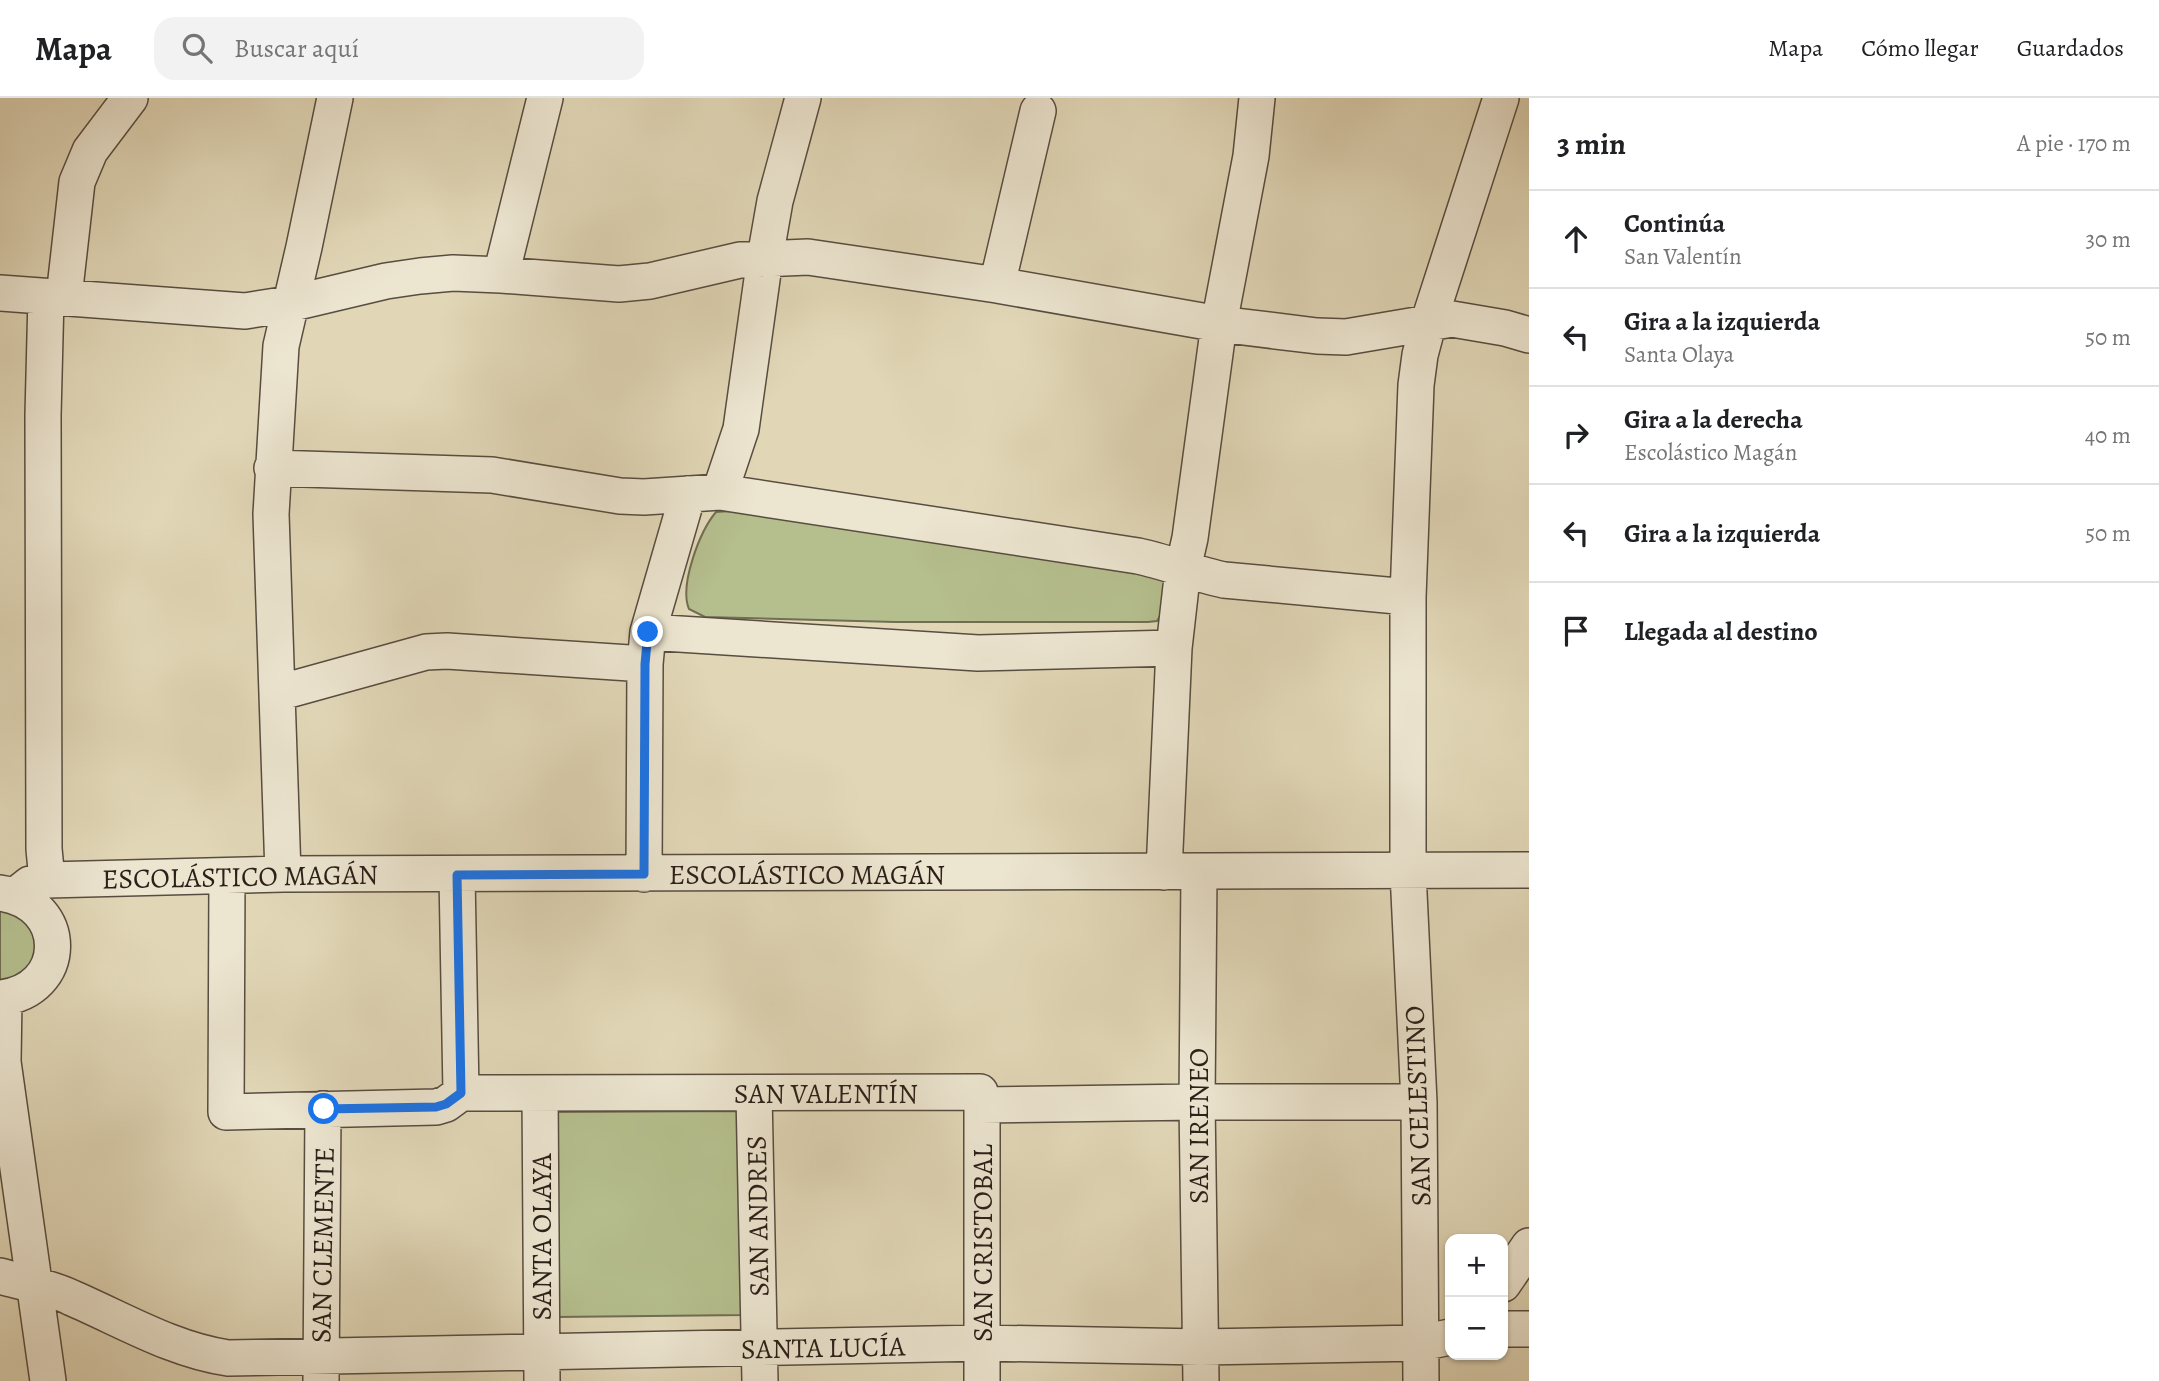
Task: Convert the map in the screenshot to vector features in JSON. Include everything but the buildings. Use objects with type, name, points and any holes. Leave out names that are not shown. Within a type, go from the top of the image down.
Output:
[{"type":"street","points":[[47,880],[44,849],[43,429],[55,297],[77,182],[90,151],[130,98]]},
{"type":"street","points":[[283,874],[271,514],[272,468],[281,346],[335,98]]},
{"type":"street","points":[[500,275],[545,98]]},
{"type":"street","points":[[644,874],[647,648],[704,493],[741,429],[765,258],[781,175],[803,98]]},
{"type":"street","points":[[1164,872],[1174,648],[1182,569],[1190,538],[1219,324],[1251,156],[1257,98]]},
{"type":"street","name":"SAN CELESTINO","points":[[1421,1381],[1435,1340],[1419,1102],[1408,872],[1408,597],[1416,385],[1429,321],[1501,98]]},
{"type":"street","points":[[1514,98],[1529,103]]},
{"type":"street","points":[[997,285],[1038,111]]},
{"type":"street","points":[[0,293],[245,311],[420,276],[453,273],[619,284],[650,281],[740,260],[808,257],[997,285],[1219,324],[1317,336],[1346,337],[1452,319],[1529,335]]},
{"type":"street","points":[[272,468],[492,475],[620,496],[704,493],[1138,556],[1201,576],[1224,580],[1408,597]]},
{"type":"street","points":[[278,693],[426,652],[647,648],[978,653],[1174,648]]},
{"type":"street","name":"ESCOLÁSTICO MAGÁN","points":[[8,894],[47,880],[84,877],[1529,870]]},
{"type":"street","name":"SAN IRENEO","points":[[1199,872],[1197,1102],[1201,1381]]},
{"type":"street","points":[[457,875],[461,1093]]},
{"type":"street","name":"SAN VALENTÍN","points":[[227,876],[226,1112],[436,1107],[446,1104],[461,1093],[980,1092],[982,1105],[1419,1102]]},
{"type":"street","name":"ESCOLÁSTICO MAGÁN","points":[[2,998],[28,990],[41,979],[49,964],[60,914],[84,877]]},
{"type":"street","name":"ESCOLÁSTICO MAGÁN","points":[[8,894],[31,903],[43,915],[51,930],[53,948]]},
{"type":"street","points":[[2,998],[4,1062],[48,1381]]},
{"type":"street","name":"SANTA OLAYA","points":[[540,1093],[541,1366]]},
{"type":"street","name":"SAN ANDRES","points":[[754,1094],[760,1365]]},
{"type":"street","name":"SAN CRISTOBAL","points":[[982,1105],[982,1381]]},
{"type":"street","name":"SAN CLEMENTE","points":[[321,1369],[324,1109]]},
{"type":"street","points":[[1508,1277],[1529,1246]]},
{"type":"street","name":"SANTA LUCÍA","points":[[0,1276],[70,1296],[184,1348],[206,1355],[321,1369],[760,1365],[982,1343],[1201,1346],[1435,1340]]},
{"type":"street","points":[[1508,1329],[1529,1329]]},
{"type":"green space","points":[[731,511],[1165,576],[1162,613],[1157,621],[1148,622],[895,622],[705,617],[689,609],[689,573],[698,545],[716,512]]},
{"type":"green space","points":[[0,910],[14,913],[24,919],[33,935],[35,953],[28,970],[19,977],[0,984]]},
{"type":"green space","points":[[743,1111],[745,1315],[556,1317],[555,1112]]},
{"type":"route","points":[[324,1109],[436,1107],[446,1104],[461,1093],[457,875],[644,874],[645,664],[648,632]]}]
